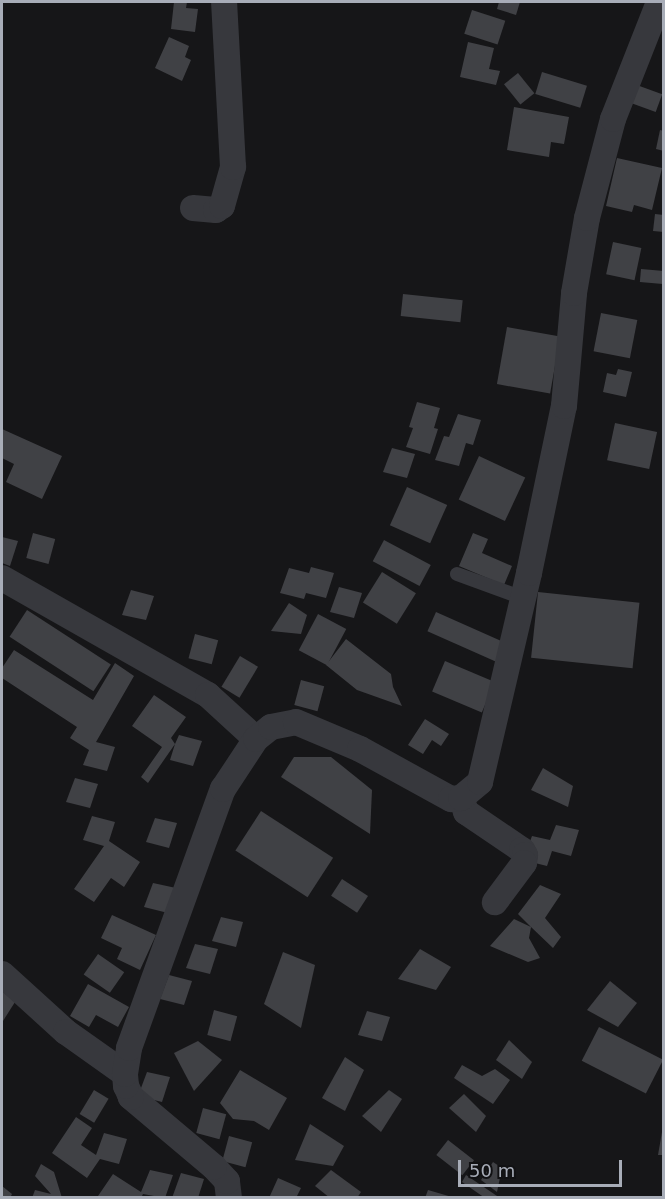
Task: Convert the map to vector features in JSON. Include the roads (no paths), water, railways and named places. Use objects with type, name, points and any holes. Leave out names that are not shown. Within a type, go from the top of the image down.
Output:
[{"type":"street","points":[[193,208],[216,210],[222,206],[233,167],[224,2]]},
{"type":"street","points":[[229,1197],[227,1181],[214,1167],[131,1097],[126,1086],[125,1074],[129,1048],[223,789],[256,739],[271,727],[296,722],[360,749],[451,800],[461,798],[480,782],[523,598],[564,406],[574,293],[587,218],[613,119],[659,2]]},
{"type":"street","points":[[2,578],[208,695],[256,739]]},
{"type":"street","points":[[461,798],[466,812],[522,849],[525,855],[524,863],[495,902]]},
{"type":"street","points":[[2,974],[66,1032],[125,1074]]},
{"type":"lane","points":[[458,574],[523,598]]}]
